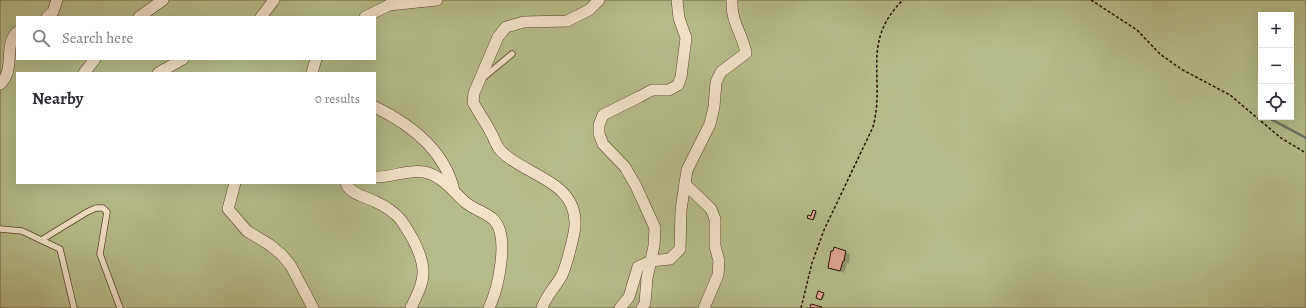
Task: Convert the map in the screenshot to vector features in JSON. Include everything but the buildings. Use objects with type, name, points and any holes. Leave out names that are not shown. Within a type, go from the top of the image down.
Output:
[{"type":"street","points":[[48,16],[53,12],[56,0]]},
{"type":"street","points":[[140,16],[163,0]]},
{"type":"street","points":[[262,16],[274,0]]},
{"type":"street","points":[[367,16],[389,5],[437,0]]},
{"type":"street","points":[[542,308],[547,295],[563,274],[575,225],[571,204],[557,186],[544,177],[513,162],[500,151],[473,102],[474,93],[481,80],[498,37],[506,28],[524,22],[568,20],[589,10],[599,0]]},
{"type":"street","points":[[642,308],[645,303],[654,246],[655,228],[648,210],[625,167],[603,144],[599,125],[603,115],[652,90],[669,90],[678,85],[681,77],[686,38],[680,18],[677,0]]},
{"type":"street","points":[[620,308],[629,297],[638,267],[651,261],[670,260],[680,249],[681,210],[685,184],[692,157],[703,141],[710,124],[714,107],[716,82],[721,72],[746,53],[732,14],[732,0]]},
{"type":"street","points":[[0,84],[9,72],[10,45],[16,34]]},
{"type":"street","points":[[85,72],[94,60]]},
{"type":"street","points":[[160,72],[182,60]]},
{"type":"street","points":[[312,72],[316,60]]},
{"type":"street","points":[[376,108],[409,128],[429,143],[451,179],[454,191]]},
{"type":"street","points":[[376,177],[416,171],[425,172],[443,181],[472,209],[493,219],[499,227],[502,241],[502,254],[493,299],[488,308]]},
{"type":"street","points":[[235,184],[228,209],[247,231],[270,245],[282,255],[291,266],[313,308]]},
{"type":"street","points":[[347,184],[350,190],[391,211],[400,220],[408,232],[420,257],[424,271],[421,284],[411,308]]},
{"type":"street","points":[[685,184],[711,209],[715,219],[715,246],[719,262],[718,275],[704,308]]},
{"type":"lane","points":[[481,80],[512,54]]},
{"type":"lane","points":[[43,239],[87,212],[96,208],[103,208],[107,212],[100,254],[120,308]]},
{"type":"lane","points":[[0,230],[22,231],[43,239],[60,249],[74,308]]},
{"type":"path","points":[[801,308],[812,263],[824,230],[873,127],[877,111],[877,44],[883,27],[903,0]]},
{"type":"path","points":[[1090,0],[1137,30],[1160,54],[1181,69],[1230,95],[1281,138],[1306,153]]},
{"type":"green space","points":[[0,0],[1306,0],[1306,308],[0,308]]},
{"type":"waterway","points":[[1273,120],[1306,138]]}]
